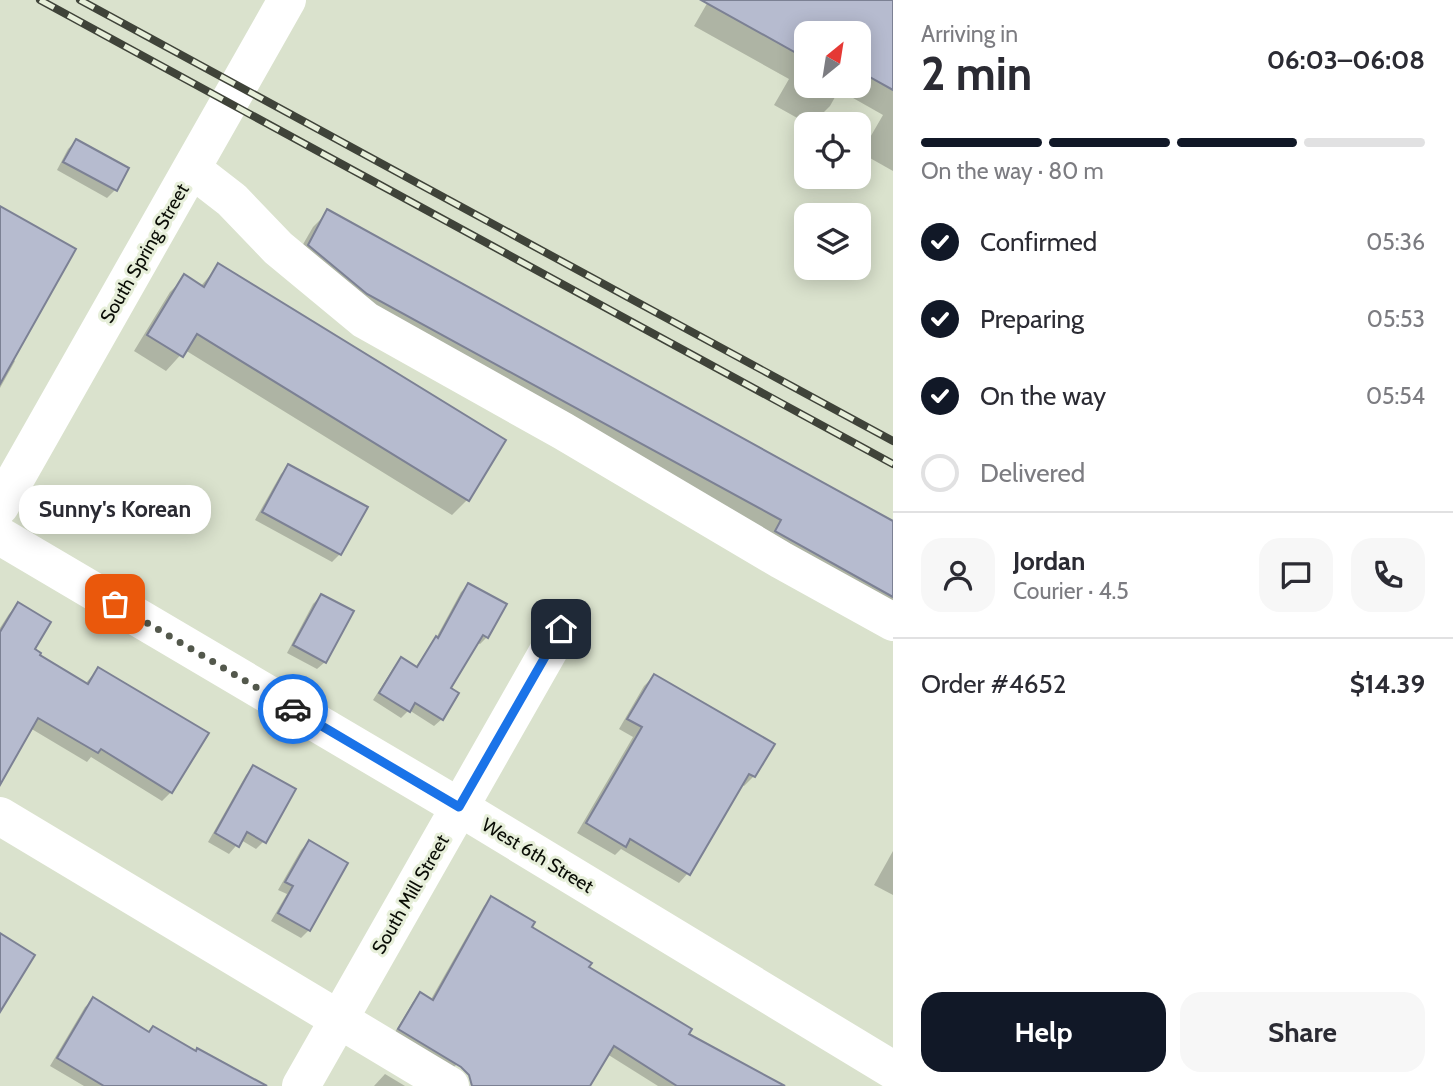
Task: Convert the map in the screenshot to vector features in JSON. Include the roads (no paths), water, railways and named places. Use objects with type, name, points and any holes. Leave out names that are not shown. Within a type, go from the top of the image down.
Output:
[{"type":"street","name":"South Spring Street","points":[[0,506],[287,0]]},
{"type":"street","points":[[192,169],[232,200],[278,248],[365,320],[893,622]]},
{"type":"street","name":"West 6th Street","points":[[0,536],[459,807],[893,1070]]},
{"type":"street","name":"South Mill Street","points":[[301,1086],[561,629]]},
{"type":"street","points":[[0,816],[450,1086]]},
{"type":"railway","points":[[40,0],[893,464]]},
{"type":"railway","points":[[80,0],[893,441]]},
{"type":"place","name":"Sunny's Korean","points":[[115,604]]}]
